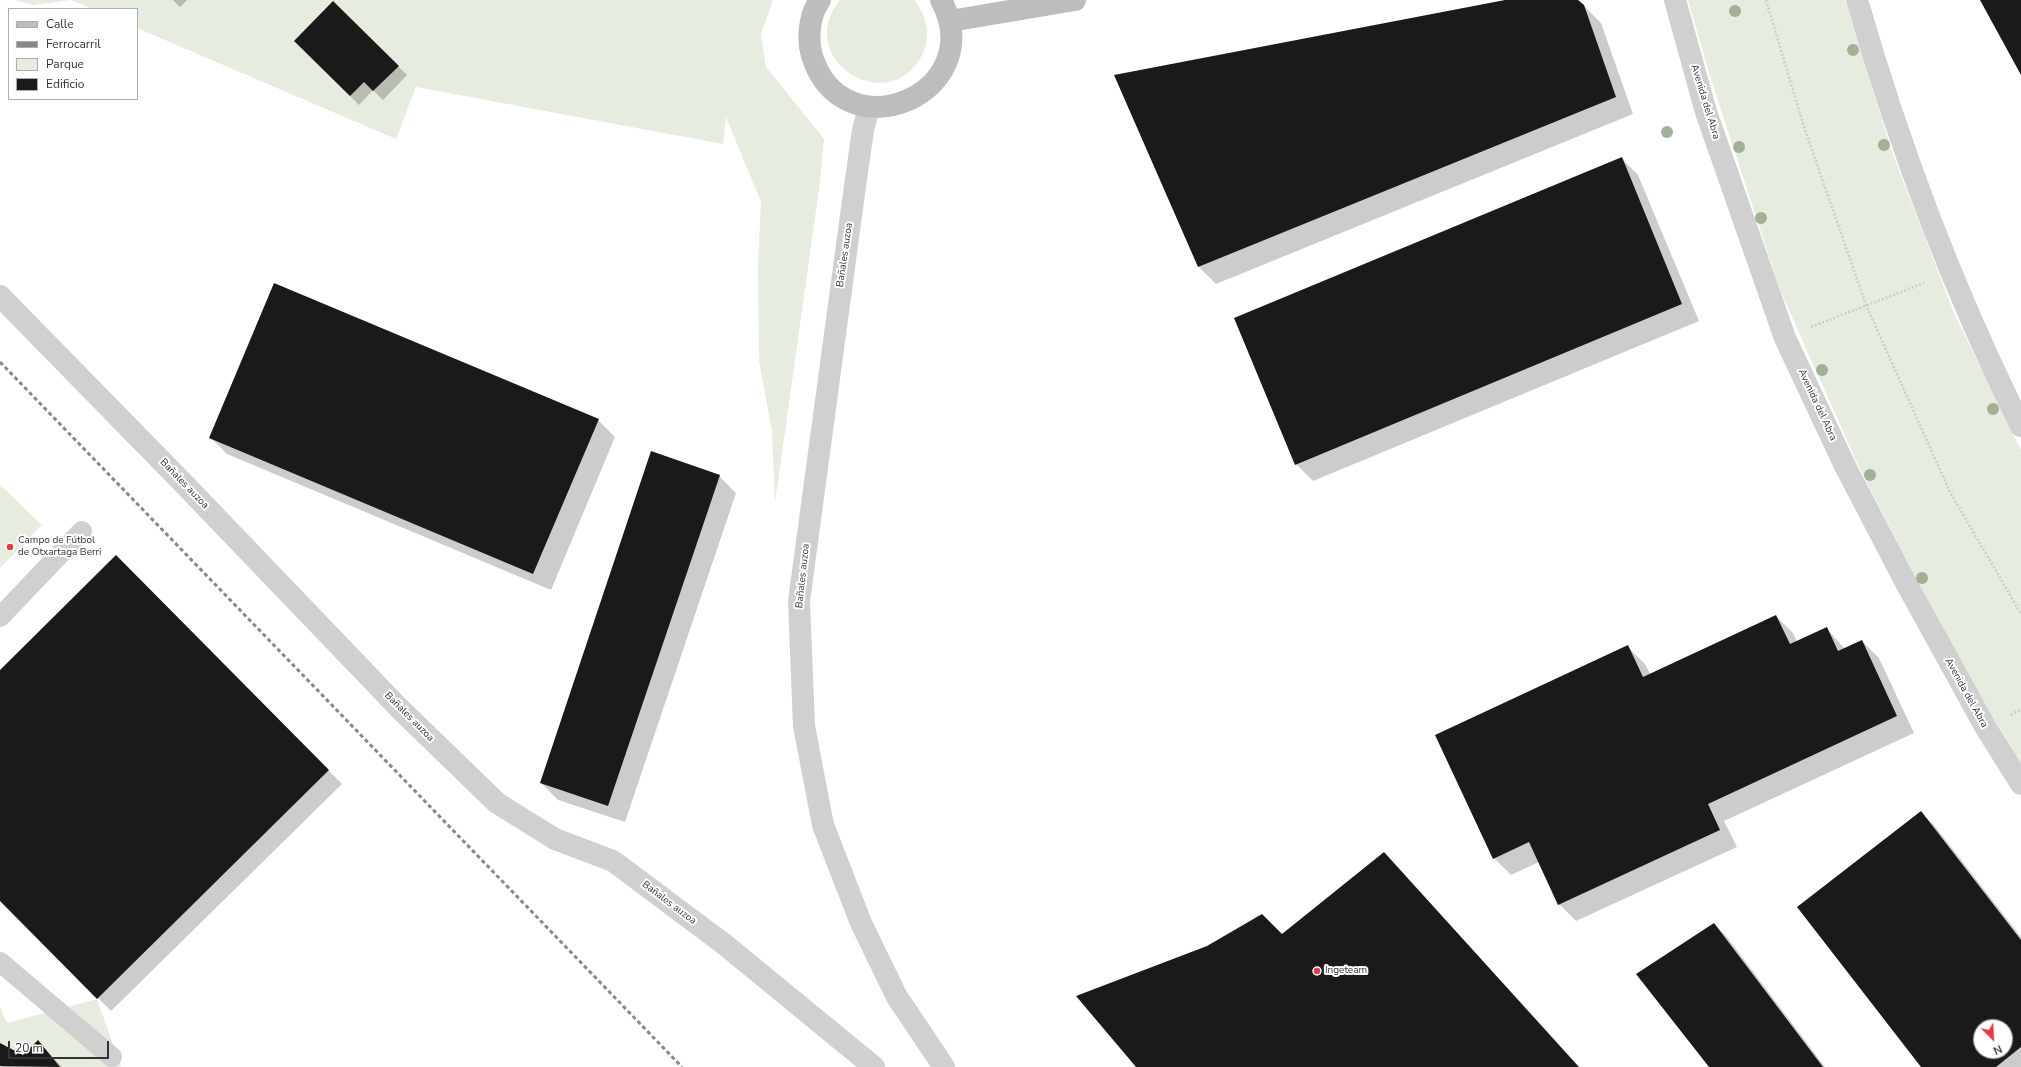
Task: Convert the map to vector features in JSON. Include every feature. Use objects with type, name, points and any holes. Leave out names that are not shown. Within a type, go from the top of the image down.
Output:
[{"type":"street","points":[[820,0],[816,5],[810,26],[810,48],[817,69],[830,87],[842,96],[848,100],[869,107],[889,107],[908,102],[925,92],[938,78],[947,60],[951,41],[950,21],[941,0]]},
{"type":"street","points":[[950,21],[1075,0]]},
{"type":"street","name":"Avenida del Abra","points":[[1675,0],[1706,112],[1785,338],[1846,466],[1906,583],[1987,730],[2021,784]]},
{"type":"street","points":[[1857,0],[1871,48],[1950,272],[1994,372],[2021,426]]},
{"type":"street","name":"Bañales auzoa","points":[[869,107],[863,130],[798,601],[804,726],[823,825],[861,923],[897,998],[944,1067]]},
{"type":"street","name":"Bañales auzoa","points":[[0,296],[182,481],[399,708],[497,803],[555,839],[613,861],[724,944],[874,1067]]},
{"type":"lane","points":[[0,617],[82,531]]},
{"type":"lane","points":[[0,962],[112,1057]]},
{"type":"path","points":[[1766,0],[1804,127],[1866,305],[1950,492],[2021,614]]},
{"type":"path","points":[[1785,338],[1950,272]]},
{"type":"green space","points":[[15,0],[71,0],[33,5]]},
{"type":"green space","points":[[71,0],[773,0],[761,34],[766,67],[824,139],[820,182],[775,503],[772,431],[759,361],[758,266],[761,202],[726,117],[723,144],[416,87],[396,139],[138,28],[138,8],[90,8]]},
{"type":"green space","points":[[840,0],[914,0],[922,12],[926,24],[927,38],[924,51],[909,72],[891,81],[871,82],[852,75],[837,61],[828,43],[828,22]]},
{"type":"green space","points":[[1688,0],[1845,0],[1892,152],[1954,313],[2021,450],[2021,765],[1981,706],[1859,467],[1780,290],[1709,73]]},
{"type":"green space","name":"Campo de Fútbol de Otxartaga Berri","points":[[0,485],[42,525],[0,568]]},
{"type":"green space","points":[[97,999],[121,1067],[0,1067],[0,1007],[7,1023]]},
{"type":"building","points":[[1505,0],[1578,0],[1584,5],[1616,97],[1198,267],[1114,75]]},
{"type":"building","points":[[1980,0],[2021,0],[2021,75]]},
{"type":"building","points":[[333,1],[399,66],[373,91],[364,82],[350,96],[294,41]]},
{"type":"building","points":[[1622,157],[1682,304],[1295,465],[1234,318]]},
{"type":"building","points":[[274,283],[599,419],[533,574],[209,438]]},
{"type":"building","points":[[651,451],[720,475],[608,806],[540,783]]},
{"type":"building","points":[[116,555],[329,770],[97,999],[0,901],[0,670]]},
{"type":"building","points":[[1776,615],[1790,644],[1827,627],[1838,651],[1862,640],[1897,716],[1708,804],[1720,830],[1558,905],[1529,842],[1493,859],[1435,735],[1628,645],[1643,677]]},
{"type":"building","points":[[1921,811],[2021,940],[2021,1047],[2013,1053],[2013,1019],[1973,1019],[1973,1059],[2006,1059],[1996,1067],[1921,1067],[1797,907]]},
{"type":"building","name":"Ingeteam","points":[[1384,852],[1579,1067],[1136,1067],[1076,996],[1207,946],[1262,914],[1282,934]]},
{"type":"building","points":[[1714,923],[1823,1067],[1709,1067],[1636,974]]},
{"type":"building","points":[[38,1040],[60,1067],[0,1066],[0,1043],[23,1055]]},
{"type":"railway","points":[[0,362],[682,1067]]},
{"type":"place","name":"Campo de Fútbol de Otxartaga Berri","points":[[10,547]]},
{"type":"place","name":"Ingeteam","points":[[1317,971]]}]
